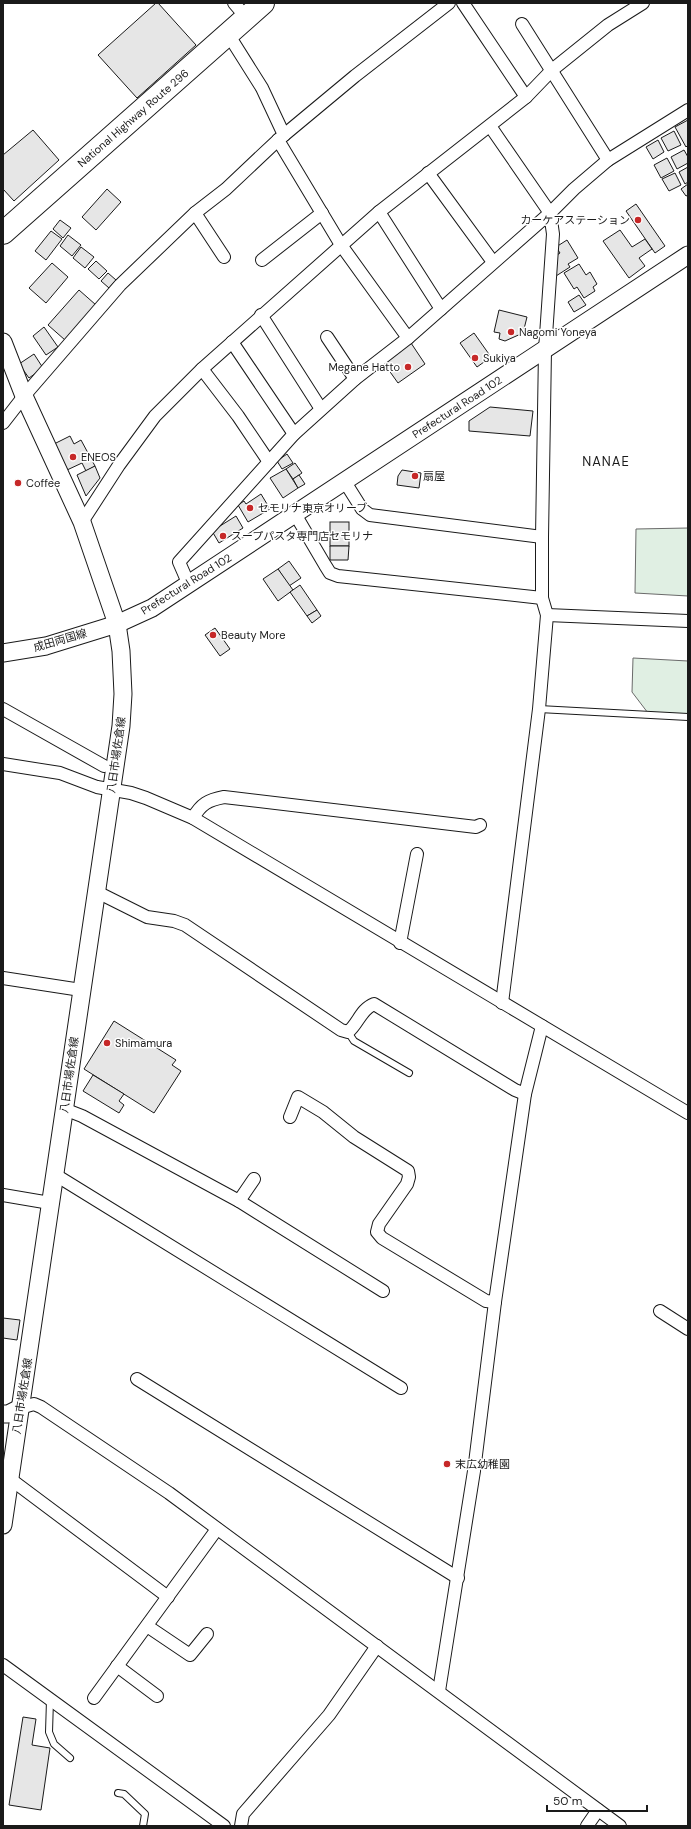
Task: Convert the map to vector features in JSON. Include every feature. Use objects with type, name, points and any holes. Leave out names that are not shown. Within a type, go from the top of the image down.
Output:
[{"type":"highway","name":"National Highway Route 296","points":[[3,233],[228,34],[240,10],[263,3]]},
{"type":"main road","name":"Prefectural Road 102","points":[[117,624],[152,608],[190,585],[688,255]]},
{"type":"main road","points":[[3,342],[24,396],[82,522],[117,624]]},
{"type":"main road","name":"成田両国線","points":[[3,654],[46,646],[117,624]]},
{"type":"main road","name":"八日市場佐倉線","points":[[3,1526],[121,726],[123,694],[121,651],[117,624]]},
{"type":"main road","points":[[3,1414],[8,1414],[20,1408]]},
{"type":"street","points":[[3,423],[24,396],[120,284],[195,213],[226,189],[282,138],[355,76],[449,3]]},
{"type":"street","points":[[463,3],[526,97]]},
{"type":"street","points":[[82,522],[119,465],[155,416],[232,342],[379,212],[490,126],[526,97],[552,70],[608,25],[638,4]]},
{"type":"street","points":[[522,24],[608,160]]},
{"type":"street","points":[[228,34],[262,88],[282,138],[322,213],[341,245],[408,338]]},
{"type":"street","points":[[190,585],[179,562],[294,434],[355,379],[408,338],[608,160],[688,110]]},
{"type":"street","points":[[490,126],[550,213],[553,234],[545,350],[542,536],[542,598],[547,615],[539,709],[502,1003]]},
{"type":"street","points":[[428,173],[493,262]]},
{"type":"street","points":[[379,212],[441,309]]},
{"type":"street","points":[[195,213],[224,257]]},
{"type":"street","points":[[262,260],[322,213]]},
{"type":"street","points":[[261,315],[321,409]]},
{"type":"street","points":[[327,337],[355,379]]},
{"type":"street","points":[[232,342],[294,434]]},
{"type":"street","points":[[202,370],[238,416],[269,462]]},
{"type":"street","points":[[345,482],[362,509],[370,515],[542,536]]},
{"type":"street","points":[[295,514],[330,573],[338,576],[542,598]]},
{"type":"street","points":[[547,615],[688,622]]},
{"type":"street","points":[[3,709],[104,766]]},
{"type":"street","points":[[3,764],[60,773],[111,790],[131,793],[193,818],[688,1114]]},
{"type":"street","points":[[193,818],[199,808],[206,802],[224,797],[476,827],[480,825]]},
{"type":"street","points":[[400,943],[417,854]]},
{"type":"street","points":[[96,890],[147,916],[174,921],[185,925],[341,1030],[348,1032],[354,1027],[367,1007],[374,1004],[515,1090],[525,1094]]},
{"type":"street","points":[[3,978],[81,990]]},
{"type":"street","points":[[439,1691],[474,1471],[495,1302],[525,1094],[542,1026]]},
{"type":"street","points":[[290,1117],[298,1097],[323,1112],[354,1137],[408,1171],[409,1177],[407,1184],[379,1224],[377,1232],[382,1238],[479,1297],[486,1301],[495,1302]]},
{"type":"street","points":[[64,1109],[82,1116],[239,1201],[383,1291]]},
{"type":"street","points":[[54,1174],[401,1388]]},
{"type":"street","points":[[239,1201],[254,1179]]},
{"type":"street","points":[[3,1195],[50,1203]]},
{"type":"street","points":[[660,1311],[688,1329]]},
{"type":"street","points":[[137,1379],[458,1578]]},
{"type":"street","points":[[20,1408],[34,1404],[41,1407],[169,1493],[620,1826]]},
{"type":"street","points":[[9,1478],[168,1596]]},
{"type":"street","points":[[94,1698],[217,1529]]},
{"type":"street","points":[[147,1626],[190,1655],[207,1634]]},
{"type":"street","points":[[241,1826],[243,1814],[329,1715],[377,1646]]},
{"type":"street","points":[[3,1665],[224,1826]]},
{"type":"street","points":[[117,1666],[157,1696]]},
{"type":"street","points":[[587,1826],[598,1810]]},
{"type":"lane","points":[[539,709],[688,717]]},
{"type":"lane","points":[[348,1032],[354,1041],[409,1073]]},
{"type":"lane","points":[[50,1700],[49,1732],[54,1744],[70,1758]]},
{"type":"lane","points":[[118,1793],[124,1794],[145,1814],[143,1826]]},
{"type":"green space","points":[[688,528],[688,596],[635,593],[636,529]]},
{"type":"green space","points":[[633,658],[688,661],[688,714],[648,713],[632,692]]},
{"type":"building","points":[[156,3],[158,3],[196,45],[137,98],[98,55]]},
{"type":"building","points":[[688,120],[688,145],[686,147],[675,127]]},
{"type":"building","points":[[33,130],[59,160],[14,201],[3,189],[3,155]]},
{"type":"building","points":[[674,131],[681,145],[668,151],[661,138]]},
{"type":"building","points":[[658,140],[664,152],[653,159],[646,147]]},
{"type":"building","points":[[684,150],[688,157],[688,163],[677,169],[671,157]]},
{"type":"building","points":[[667,158],[674,171],[661,178],[654,165]]},
{"type":"building","points":[[688,167],[688,182],[685,184],[679,172]]},
{"type":"building","points":[[675,173],[681,185],[669,191],[662,179]]},
{"type":"building","points":[[688,184],[688,195],[686,196],[681,189]]},
{"type":"building","points":[[107,189],[121,202],[96,230],[82,217]]},
{"type":"building","points":[[636,204],[665,246],[655,253],[626,211]]},
{"type":"building","points":[[60,220],[71,228],[63,238],[53,229]]},
{"type":"building","points":[[620,230],[632,247],[645,239],[652,249],[639,258],[645,266],[629,278],[603,241]]},
{"type":"building","points":[[51,231],[62,239],[46,260],[35,251]]},
{"type":"building","points":[[68,235],[81,245],[72,256],[60,246]]},
{"type":"building","points":[[567,240],[578,258],[568,264],[570,267],[556,276],[554,257],[560,253],[556,247]]},
{"type":"building","points":[[81,247],[94,257],[85,268],[73,258]]},
{"type":"building","points":[[96,261],[107,271],[99,279],[88,269]]},
{"type":"building","points":[[52,263],[68,277],[46,303],[29,288]]},
{"type":"building","points":[[579,264],[586,275],[590,272],[597,284],[593,287],[595,291],[584,298],[577,287],[574,289],[564,273]]},
{"type":"building","points":[[108,273],[116,280],[109,288],[101,281]]},
{"type":"building","points":[[79,290],[96,305],[65,340],[48,325]]},
{"type":"building","points":[[579,295],[586,305],[574,312],[568,302]]},
{"type":"building","points":[[499,310],[527,317],[523,333],[505,341],[499,339],[500,333],[494,332]]},
{"type":"building","points":[[44,327],[58,347],[46,355],[33,336]]},
{"type":"building","points":[[474,333],[491,357],[477,367],[460,343]]},
{"type":"building","points":[[411,343],[425,364],[398,383],[383,362]]},
{"type":"building","points":[[34,354],[43,368],[29,378],[19,364]]},
{"type":"building","points":[[490,407],[533,411],[530,436],[469,431],[469,421]]},
{"type":"building","points":[[70,436],[74,444],[81,440],[95,466],[86,471],[82,463],[67,470],[54,444]]},
{"type":"building","points":[[287,454],[293,463],[282,469],[277,461]]},
{"type":"building","points":[[295,463],[302,473],[293,479],[286,469]]},
{"type":"building","points":[[95,466],[100,478],[86,496],[77,475]]},
{"type":"building","points":[[286,469],[298,488],[283,498],[270,478]]},
{"type":"building","points":[[402,470],[421,473],[419,488],[397,485],[398,476]]},
{"type":"building","points":[[299,475],[305,484],[298,488],[293,479]]},
{"type":"building","points":[[261,494],[270,509],[248,522],[238,505],[244,501],[246,504]]},
{"type":"building","points":[[236,516],[243,528],[219,543],[212,531]]},
{"type":"building","points":[[330,522],[349,522],[349,546],[330,546]]},
{"type":"building","points":[[330,546],[349,546],[348,560],[330,560]]},
{"type":"building","points":[[289,561],[301,578],[289,586],[278,569]]},
{"type":"building","points":[[278,569],[293,590],[278,601],[263,579]]},
{"type":"building","points":[[300,585],[317,610],[307,616],[290,592]]},
{"type":"building","points":[[317,610],[321,616],[312,623],[307,616]]},
{"type":"building","points":[[215,628],[230,649],[220,656],[205,635]]},
{"type":"building","points":[[114,1021],[176,1060],[172,1065],[181,1071],[154,1113],[84,1069]]},
{"type":"building","points":[[93,1075],[124,1094],[119,1101],[124,1105],[119,1113],[83,1091]]},
{"type":"building","points":[[3,1318],[20,1320],[17,1340],[3,1338]]},
{"type":"building","points":[[23,1717],[36,1719],[32,1745],[50,1748],[41,1810],[9,1805]]},
{"type":"place","name":"カーケアステーション","points":[[638,220]]},
{"type":"place","name":"Nagomi Yoneya","points":[[511,332]]},
{"type":"place","name":"Sukiya","points":[[475,358]]},
{"type":"place","name":"Megane Hatto","points":[[408,367]]},
{"type":"place","name":"ENEOS","points":[[73,457]]},
{"type":"place","name":"扇屋","points":[[415,476]]},
{"type":"place","name":"Coffee","points":[[18,483]]},
{"type":"place","name":"セモリナ東京オリーブ","points":[[250,508]]},
{"type":"place","name":"スープパスタ専門店セモリナ","points":[[223,536]]},
{"type":"place","name":"Beauty More","points":[[213,635]]},
{"type":"place","name":"Shimamura","points":[[107,1043]]},
{"type":"place","name":"末広幼稚園","points":[[447,1464]]},
{"type":"district","name":"NANAE","points":[[606,461]]}]
